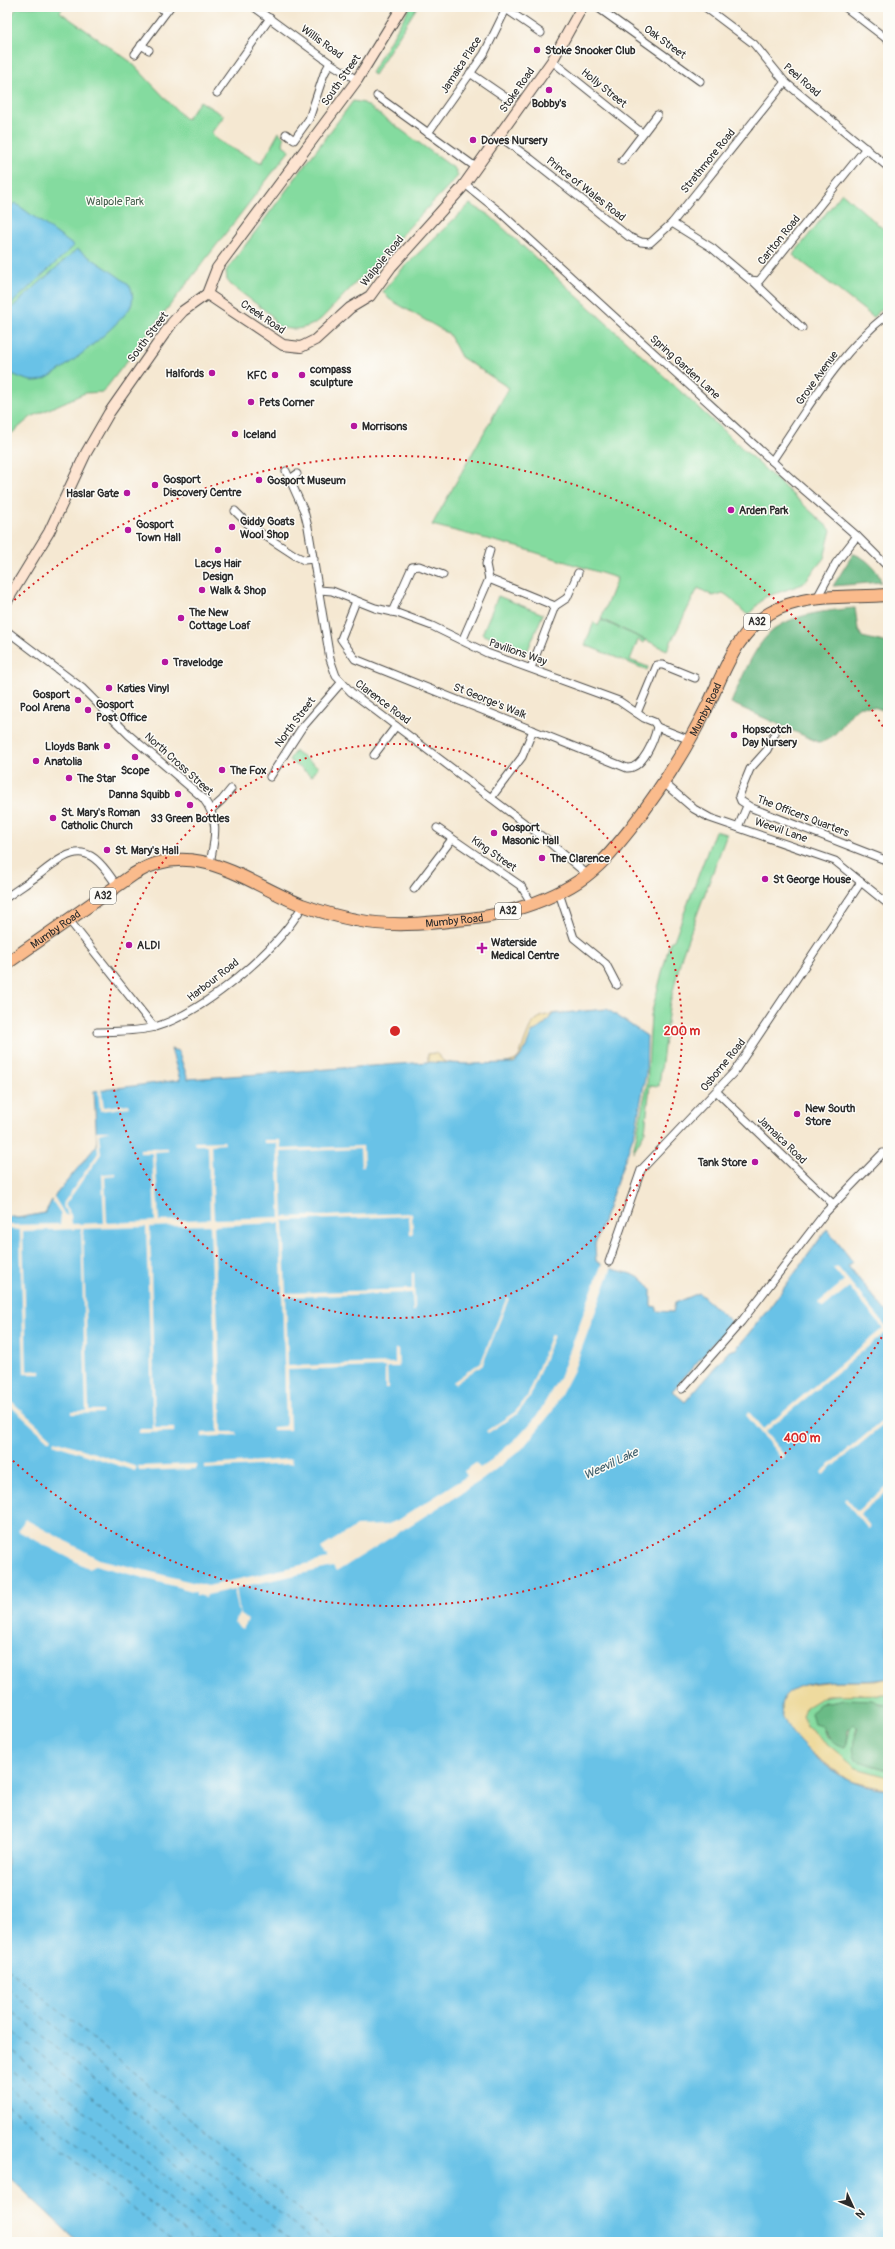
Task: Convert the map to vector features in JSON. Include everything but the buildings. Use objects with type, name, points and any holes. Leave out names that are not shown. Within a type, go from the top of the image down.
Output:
[{"type":"main road","name":"South Street","points":[[7,601],[52,528],[86,453],[109,412],[172,322],[182,311],[207,294],[217,268],[357,80],[402,7]]},
{"type":"main road","name":"Stoke Road","points":[[466,184],[552,60],[582,7]]},
{"type":"main road","name":"Walpole Road","points":[[308,345],[350,308],[370,296],[391,266],[466,184]]},
{"type":"main road","name":"Creek Road","points":[[207,294],[279,343],[290,347],[308,345]]},
{"type":"main road","name":"Mumby Road","points":[[7,963],[144,868],[159,862],[182,859],[210,864],[228,870],[303,905],[356,920],[410,926],[491,916],[532,904],[559,893],[588,875],[609,855],[664,783],[690,740],[736,646],[750,627],[772,612],[817,598],[888,595]]},
{"type":"street","points":[[135,54],[168,9],[159,7]]},
{"type":"street","name":"Willis Road","points":[[254,7],[330,63],[357,80]]},
{"type":"street","name":"Oak Street","points":[[597,7],[700,81]]},
{"type":"street","name":"Peel Road","points":[[705,7],[754,44],[785,82],[888,166]]},
{"type":"street","points":[[845,7],[888,40]]},
{"type":"street","points":[[506,8],[541,33]]},
{"type":"street","name":"Jamaica Place","points":[[428,133],[487,48],[506,8]]},
{"type":"street","points":[[216,93],[270,18]]},
{"type":"street","points":[[141,45],[148,50]]},
{"type":"street","name":"Holly Street","points":[[552,60],[642,133]]},
{"type":"street","points":[[286,134],[292,143],[309,119],[325,71],[330,63]]},
{"type":"street","points":[[470,73],[505,97]]},
{"type":"street","name":"Strathmore Road","points":[[641,242],[650,243],[672,223],[785,82]]},
{"type":"street","points":[[377,96],[477,168]]},
{"type":"street","points":[[622,161],[657,115]]},
{"type":"street","name":"Prince of Wales Road","points":[[500,137],[531,159],[629,237],[641,242]]},
{"type":"street","name":"Carlton Road","points":[[754,282],[763,278],[866,148]]},
{"type":"street","name":"Spring Garden Lane","points":[[466,184],[501,213],[772,461],[857,536],[888,567]]},
{"type":"street","points":[[672,223],[712,248],[754,282],[802,328]]},
{"type":"street","name":"Grove Avenue","points":[[772,461],[843,359],[876,323],[888,314]]},
{"type":"street","name":"Clarence Road","points":[[286,471],[304,511],[314,559],[331,663],[334,672],[341,683],[563,853],[588,875]]},
{"type":"street","points":[[290,479],[298,474]]},
{"type":"street","points":[[235,511],[250,526],[296,556],[304,560],[314,559]]},
{"type":"street","points":[[817,598],[833,568],[857,536]]},
{"type":"street","points":[[463,640],[489,579],[486,566],[490,550]]},
{"type":"street","points":[[392,612],[412,567],[419,566],[443,575]]},
{"type":"street","points":[[531,668],[555,606],[567,598],[578,573]]},
{"type":"street","points":[[489,579],[555,606]]},
{"type":"street","name":"Pavilions Way","points":[[319,590],[332,591],[378,609],[392,612],[463,640],[487,653],[619,701],[654,722],[657,727],[690,740]]},
{"type":"street","name":"St George's Walk","points":[[354,600],[341,641],[357,660],[630,768],[637,766],[641,762],[657,727]]},
{"type":"street","name":"North Cross Street","points":[[7,631],[82,688],[129,735],[192,789],[212,809],[214,830],[210,864]]},
{"type":"street","points":[[637,713],[657,665],[662,665],[695,678]]},
{"type":"street","name":"North Street","points":[[270,777],[301,729],[341,683]]},
{"type":"street","points":[[374,755],[396,726]]},
{"type":"street","points":[[491,798],[522,757],[533,730]]},
{"type":"street","name":"The Officers Quarters","points":[[775,733],[767,750],[752,766],[739,799],[747,806],[888,861]]},
{"type":"street","name":"Weevil Lane","points":[[664,783],[699,812],[715,820],[835,861],[888,904]]},
{"type":"street","points":[[212,809],[231,789]]},
{"type":"street","points":[[738,827],[747,806]]},
{"type":"street","name":"King Street","points":[[437,828],[521,886],[532,904]]},
{"type":"street","points":[[414,889],[452,839]]},
{"type":"street","points":[[7,897],[57,860],[75,852],[88,855],[97,861],[117,886]]},
{"type":"street","name":"Osborne Road","points":[[609,1262],[641,1170],[717,1092],[744,1058],[861,882]]},
{"type":"street","points":[[559,893],[574,938],[606,964],[617,985]]},
{"type":"street","name":"Harbour Road","points":[[97,1032],[154,1027],[181,1017],[211,999],[284,934],[303,905]]},
{"type":"street","points":[[69,920],[154,1027]]},
{"type":"street","name":"Jamaica Road","points":[[717,1092],[833,1204]]},
{"type":"street","points":[[682,1389],[741,1322],[833,1204],[883,1153]]},
{"type":"green space","name":"Walpole Park","points":[[17,7],[63,7],[60,12],[131,62],[186,120],[200,101],[224,116],[212,132],[213,136],[230,147],[262,163],[279,132],[284,138],[283,145],[290,150],[103,392],[85,393],[31,417],[11,434],[7,432],[7,23]]},
{"type":"green space","points":[[410,7],[417,7],[374,75],[371,73]]},
{"type":"green space","points":[[353,101],[364,103],[455,169],[458,176],[321,319],[311,325],[298,329],[280,327],[275,324],[271,315],[231,285],[227,280],[226,271]]},
{"type":"green space","points":[[842,193],[888,233],[888,304],[873,317],[793,255]]},
{"type":"green space","points":[[470,204],[489,215],[831,530],[824,558],[803,584],[765,597],[748,615],[723,593],[713,596],[698,588],[667,650],[601,619],[617,578],[518,547],[432,525],[509,388],[461,357],[449,334],[389,299],[383,291],[403,268]]},
{"type":"green space","points":[[853,554],[862,558],[874,568],[880,577],[881,582],[833,586]]},
{"type":"green space","points":[[498,596],[543,614],[527,652],[482,634]]},
{"type":"green space","points":[[855,608],[858,629],[862,637],[888,643],[888,712],[874,707],[860,706],[850,715],[831,738],[818,742],[731,703],[752,658],[762,642],[773,630],[787,622],[804,616],[827,611]]},
{"type":"green space","points":[[601,620],[645,640],[644,643],[638,640],[630,660],[648,667],[647,670],[585,645],[594,622],[598,626]]},
{"type":"green space","points":[[295,751],[318,767],[312,776],[289,760]]},
{"type":"green space","points":[[715,831],[727,834],[682,955],[669,1007],[659,1086],[650,1085],[645,1132],[633,1152],[647,1085],[651,1015],[670,942],[674,940]]},
{"type":"green space","points":[[840,1694],[888,1694],[888,1704],[859,1700],[823,1702],[822,1718],[826,1735],[838,1741],[847,1743],[851,1725],[854,1724],[857,1726],[855,1735],[868,1764],[888,1770],[888,1777],[867,1773],[851,1765],[819,1738],[803,1721],[802,1714],[808,1704],[827,1696]]},
{"type":"green space","points":[[844,1699],[872,1700],[881,1704],[888,1704],[888,1770],[856,1760],[853,1748],[858,1728],[854,1724],[848,1730],[847,1743],[845,1747],[834,1742],[822,1726],[814,1724],[811,1713],[819,1704]]},
{"type":"sand","points":[[559,1013],[514,1064],[463,1068],[428,1062],[428,1054],[435,1053],[444,1061],[452,1063],[494,1065],[512,1062],[519,1056],[533,1023],[542,1016]]},
{"type":"sand","points":[[606,1643],[787,1687],[833,1681],[876,1681],[888,1678],[888,1694],[826,1695],[806,1707],[803,1716],[807,1727],[856,1768],[888,1777],[888,1790],[849,1781],[813,1754]]},
{"type":"water","points":[[15,203],[74,246],[7,308],[7,209]]},
{"type":"water","points":[[77,249],[115,274],[131,288],[131,306],[104,335],[62,369],[50,376],[42,380],[33,381],[7,372],[7,312]]},
{"type":"water","name":"Weevil Lake","points":[[607,1009],[647,1036],[646,1073],[636,1128],[595,1244],[596,1261],[603,1265],[640,1278],[651,1290],[651,1306],[657,1307],[657,1311],[673,1312],[675,1303],[699,1293],[732,1322],[672,1391],[685,1402],[729,1351],[736,1349],[770,1307],[827,1229],[853,1262],[848,1266],[888,1314],[888,1678],[864,1681],[826,1681],[802,1685],[792,1690],[782,1700],[782,1713],[788,1726],[798,1740],[827,1766],[850,1781],[869,1787],[888,1790],[888,2242],[78,2242],[7,2175],[7,1216],[18,1218],[45,1213],[53,1198],[97,1145],[94,1091],[180,1080],[171,1049],[178,1051],[188,1079],[428,1062],[469,1064],[514,1063],[523,1053],[532,1032],[542,1027],[553,1014]]},
{"type":"pier","points":[[98,1088],[101,1088],[104,1107],[129,1104],[129,1107],[100,1111]]},
{"type":"pier","points":[[96,1131],[110,1131],[99,1134],[101,1154],[65,1205],[71,1215],[72,1224],[104,1223],[102,1174],[116,1173],[116,1176],[105,1177],[107,1223],[155,1221],[152,1153],[140,1153],[140,1149],[168,1148],[168,1151],[155,1152],[159,1221],[210,1219],[208,1145],[195,1145],[194,1142],[224,1141],[225,1144],[211,1145],[214,1219],[280,1217],[277,1143],[264,1143],[264,1140],[280,1140],[281,1149],[363,1146],[364,1167],[361,1167],[360,1149],[281,1152],[283,1217],[412,1213],[413,1234],[410,1234],[409,1216],[283,1221],[286,1293],[412,1289],[412,1273],[414,1273],[415,1311],[413,1311],[412,1293],[286,1297],[288,1366],[395,1363],[395,1349],[398,1349],[399,1367],[387,1367],[388,1388],[385,1388],[385,1367],[288,1370],[290,1430],[273,1430],[273,1427],[286,1426],[280,1223],[214,1226],[222,1432],[237,1432],[237,1435],[202,1437],[202,1433],[218,1432],[210,1225],[150,1227],[155,1428],[174,1428],[174,1432],[139,1433],[139,1429],[153,1429],[146,1227],[83,1229],[89,1410],[102,1410],[102,1413],[72,1414],[72,1411],[86,1411],[81,1229],[23,1231],[27,1371],[41,1370],[41,1374],[24,1374],[20,1230],[7,1229],[7,1225],[60,1224],[61,1214],[51,1199],[53,1195],[65,1215],[68,1215],[62,1205],[98,1153]]},
{"type":"pier","points":[[602,1263],[612,1267],[573,1372],[552,1412],[522,1449],[482,1480],[336,1572],[333,1567],[236,1588],[240,1615],[248,1620],[243,1629],[234,1623],[239,1614],[234,1589],[207,1595],[206,1597],[196,1595],[196,1592],[95,1565],[90,1569],[18,1531],[25,1519],[99,1559],[208,1586],[328,1559],[321,1548],[356,1526],[386,1525],[400,1519],[467,1476],[464,1471],[476,1463],[480,1468],[519,1436],[537,1416],[561,1374]]},
{"type":"pier","points":[[837,1266],[886,1326],[888,1325],[888,1333],[886,1332],[765,1432],[785,1456],[782,1459],[746,1415],[749,1412],[763,1429],[883,1328],[849,1287],[823,1308],[818,1303],[844,1281],[833,1268]]},
{"type":"pier","points":[[507,1297],[509,1298],[483,1364],[455,1384],[453,1382],[481,1362]]},
{"type":"pier","points":[[551,1334],[554,1335],[529,1399],[517,1414],[488,1433],[486,1431],[515,1412],[527,1397]]},
{"type":"pier","points":[[7,1397],[52,1438],[49,1441],[7,1403]]},
{"type":"pier","points":[[888,1416],[888,1421],[823,1475],[821,1472]]},
{"type":"pier","points":[[55,1440],[137,1467],[135,1471],[53,1444]]},
{"type":"pier","points":[[291,1459],[292,1464],[205,1469],[205,1465]]},
{"type":"pier","points":[[196,1464],[196,1469],[139,1471],[138,1466]]},
{"type":"pier","points":[[888,1485],[888,1490],[860,1514],[871,1527],[868,1529],[844,1500],[846,1498],[857,1511]]},
{"type":"ferry route","points":[[7,1968],[339,2242]]},
{"type":"ferry route","points":[[7,1988],[315,2242]]},
{"type":"ferry route","points":[[7,2007],[292,2242]]},
{"type":"ferry route","points":[[7,2027],[268,2242]]},
{"type":"ferry route","points":[[7,2047],[245,2242]]},
{"type":"ferry route","points":[[7,2066],[221,2242]]},
{"type":"ferry route","points":[[7,2086],[197,2242]]},
{"type":"ferry route","points":[[7,2105],[174,2242]]},
{"type":"place","name":"Stoke Snooker Club","points":[[537,50]]},
{"type":"place","name":"Bobby's","points":[[549,90]]},
{"type":"place","name":"Doves Nursery","points":[[473,140]]},
{"type":"place","name":"Halfords","points":[[212,373]]},
{"type":"place","name":"KFC","points":[[275,375]]},
{"type":"place","name":"compass sculpture","points":[[302,375]]},
{"type":"place","name":"Pets Corner","points":[[251,402]]},
{"type":"place","name":"Morrisons","points":[[354,426]]},
{"type":"place","name":"Iceland","points":[[235,434]]},
{"type":"place","name":"Gosport Museum","points":[[259,480]]},
{"type":"place","name":"Gosport Discovery Centre","points":[[155,485]]},
{"type":"place","name":"Haslar Gate","points":[[127,493]]},
{"type":"place","name":"Arden Park","points":[[731,510]]},
{"type":"place","name":"Giddy Goats Wool Shop","points":[[232,527]]},
{"type":"place","name":"Gosport Town Hall","points":[[128,530]]},
{"type":"place","name":"Lacys Hair Design","points":[[218,550]]},
{"type":"place","name":"Walk & Shop","points":[[202,590]]},
{"type":"place","name":"The New Cottage Loaf","points":[[181,618]]},
{"type":"place","name":"Travelodge","points":[[165,662]]},
{"type":"place","name":"Katies Vinyl","points":[[109,688]]},
{"type":"place","name":"Gosport Pool Arena","points":[[78,700]]},
{"type":"place","name":"Gosport Post Office","points":[[88,710]]},
{"type":"place","name":"Hopscotch Day Nursery","points":[[734,735]]},
{"type":"place","name":"Lloyds Bank","points":[[107,746]]},
{"type":"place","name":"Scope","points":[[135,757]]},
{"type":"place","name":"Anatolia","points":[[36,761]]},
{"type":"place","name":"The Fox","points":[[222,770]]},
{"type":"place","name":"The Star","points":[[69,778]]},
{"type":"place","name":"Danna Squibb","points":[[178,794]]},
{"type":"place","name":"33 Green Bottles","points":[[190,805]]},
{"type":"place","name":"St. Mary's Roman Catholic Church","points":[[53,818]]},
{"type":"place","name":"Gosport Masonic Hall","points":[[494,833]]},
{"type":"place","name":"St. Mary's Hall","points":[[107,850]]},
{"type":"place","name":"The Clarence","points":[[542,858]]},
{"type":"place","name":"St George House","points":[[765,879]]},
{"type":"place","name":"ALDI","points":[[129,945]]},
{"type":"place","name":"Waterside Medical Centre","points":[[482,948]]},
{"type":"place","name":"New South Store","points":[[797,1114]]},
{"type":"place","name":"Tank Store","points":[[755,1162]]}]
